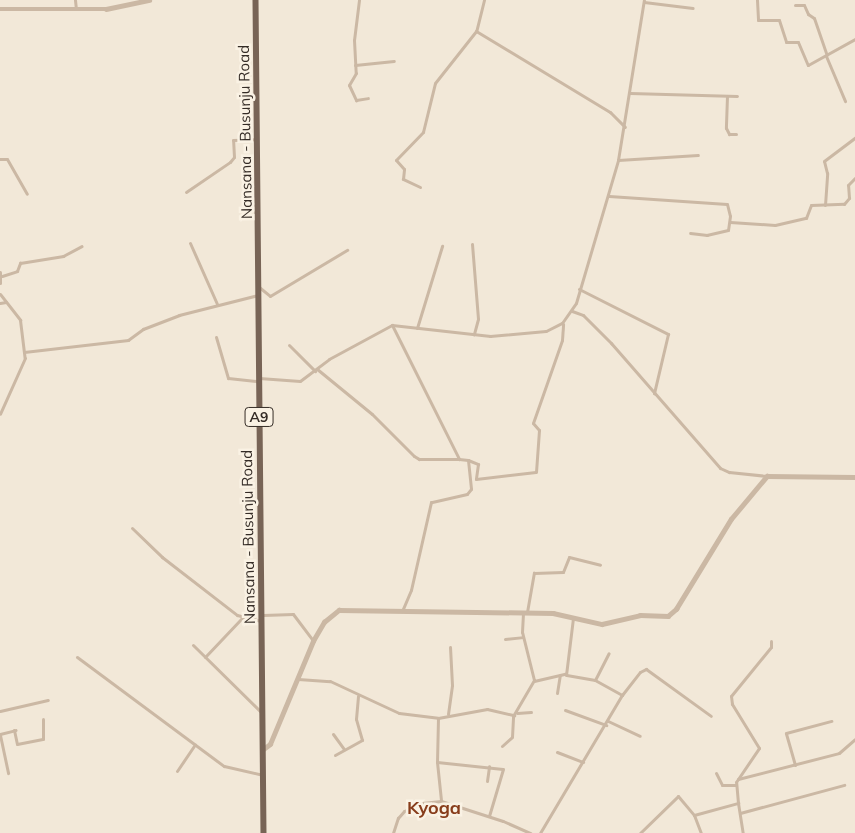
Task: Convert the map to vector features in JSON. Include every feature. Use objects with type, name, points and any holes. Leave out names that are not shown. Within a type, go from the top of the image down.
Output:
[{"type":"main road","name":"Nansana - Busunju Road","points":[[256,0],[264,833]]},
{"type":"street","points":[[75,0],[76,9]]},
{"type":"street","points":[[123,0],[124,6]]},
{"type":"street","points":[[0,9],[76,9],[124,6],[149,0]]},
{"type":"street","points":[[360,0],[354,40],[355,78],[349,85],[354,97],[368,98]]},
{"type":"street","points":[[420,187],[403,179],[404,170],[396,160],[423,132],[435,83],[476,32],[484,0]]},
{"type":"street","points":[[757,0],[758,20],[779,20],[786,42],[798,42],[805,63],[810,64],[855,40]]},
{"type":"street","points":[[216,337],[228,378],[295,383],[374,332],[392,325],[474,334],[522,334],[546,331],[562,323],[572,310],[618,160],[625,127],[644,1],[693,8]]},
{"type":"street","points":[[795,6],[804,5],[808,14],[814,18],[845,101]]},
{"type":"street","points":[[476,32],[610,112],[625,127]]},
{"type":"street","points":[[355,65],[394,61]]},
{"type":"street","points":[[630,93],[737,96]]},
{"type":"street","points":[[727,96],[726,128],[729,134],[736,134]]},
{"type":"street","points":[[186,192],[230,162],[234,157],[234,140],[257,138]]},
{"type":"street","points":[[825,205],[827,173],[824,161],[855,138]]},
{"type":"street","points":[[618,160],[698,155]]},
{"type":"street","points":[[0,159],[6,159],[27,194]]},
{"type":"street","points":[[730,222],[775,225],[806,218],[811,204],[825,205],[847,202],[848,185],[855,178]]},
{"type":"street","points":[[608,196],[723,204],[729,208],[730,222],[728,230],[720,233],[690,233]]},
{"type":"street","points":[[190,243],[217,304]]},
{"type":"street","points":[[472,244],[478,319],[474,334]]},
{"type":"street","points":[[0,283],[1,274],[17,271],[20,263],[56,258],[82,246]]},
{"type":"street","points":[[417,328],[442,246]]},
{"type":"street","points":[[259,287],[270,296],[347,250]]},
{"type":"street","points":[[579,288],[668,334],[654,394]]},
{"type":"street","points":[[0,294],[20,320],[24,352],[23,366],[0,414]]},
{"type":"street","points":[[24,352],[128,340],[144,329],[217,304],[259,295]]},
{"type":"street","points":[[0,303],[6,302]]},
{"type":"street","points":[[572,310],[583,315],[654,394],[706,456],[722,470],[767,476],[855,477]]},
{"type":"street","points":[[289,345],[316,370],[372,414],[414,456],[419,459],[468,460],[478,464],[476,479],[536,472],[539,430],[533,423],[562,340],[562,323]]},
{"type":"street","points":[[392,325],[459,459]]},
{"type":"street","points":[[402,611],[410,594],[431,502],[471,492],[468,460]]},
{"type":"street","points":[[262,750],[270,744],[313,641],[324,622],[339,610],[553,613],[602,624],[640,615],[671,615],[731,519],[767,476]]},
{"type":"street","points":[[132,528],[162,557],[242,618],[262,618],[293,614],[313,641]]},
{"type":"street","points":[[502,746],[512,737],[515,714],[534,681],[531,660],[523,636],[525,612],[535,572],[563,572],[569,557],[600,565]]},
{"type":"street","points":[[205,657],[242,618]]},
{"type":"street","points":[[565,674],[573,618]]},
{"type":"street","points":[[505,639],[523,636]]},
{"type":"street","points":[[743,833],[736,784],[759,748],[732,704],[731,696],[771,647],[771,641]]},
{"type":"street","points":[[193,645],[264,714]]},
{"type":"street","points":[[448,714],[452,685],[450,647]]},
{"type":"street","points":[[595,680],[609,653]]},
{"type":"street","points":[[77,658],[224,766],[264,775]]},
{"type":"street","points":[[540,833],[622,695],[640,672],[646,669],[711,716]]},
{"type":"street","points":[[534,681],[565,674],[595,680],[622,695]]},
{"type":"street","points":[[557,693],[560,675]]},
{"type":"street","points":[[297,679],[330,681],[358,696],[399,713],[438,718],[448,714],[487,709],[515,714],[531,712]]},
{"type":"street","points":[[335,755],[362,740],[356,720],[358,696]]},
{"type":"street","points":[[0,711],[48,700]]},
{"type":"street","points":[[565,710],[640,736]]},
{"type":"street","points":[[438,718],[437,762],[441,801]]},
{"type":"street","points":[[8,773],[0,734],[15,730],[17,744],[43,739],[43,719]]},
{"type":"street","points":[[795,765],[786,733],[831,721]]},
{"type":"street","points":[[333,734],[344,749]]},
{"type":"street","points":[[738,780],[839,753],[855,739]]},
{"type":"street","points":[[177,771],[195,744]]},
{"type":"street","points":[[557,752],[583,762]]},
{"type":"street","points":[[437,762],[501,768],[503,772],[489,816]]},
{"type":"street","points":[[487,781],[489,766]]},
{"type":"street","points":[[716,773],[722,785],[736,784]]},
{"type":"street","points":[[740,814],[844,785]]},
{"type":"street","points":[[640,833],[678,796],[694,815],[701,833]]},
{"type":"street","points":[[393,833],[398,818],[404,811],[422,803],[441,801],[489,816],[530,833]]},
{"type":"street","points":[[694,815],[738,803]]},
{"type":"district","name":"Kyoga","points":[[434,808]]}]
